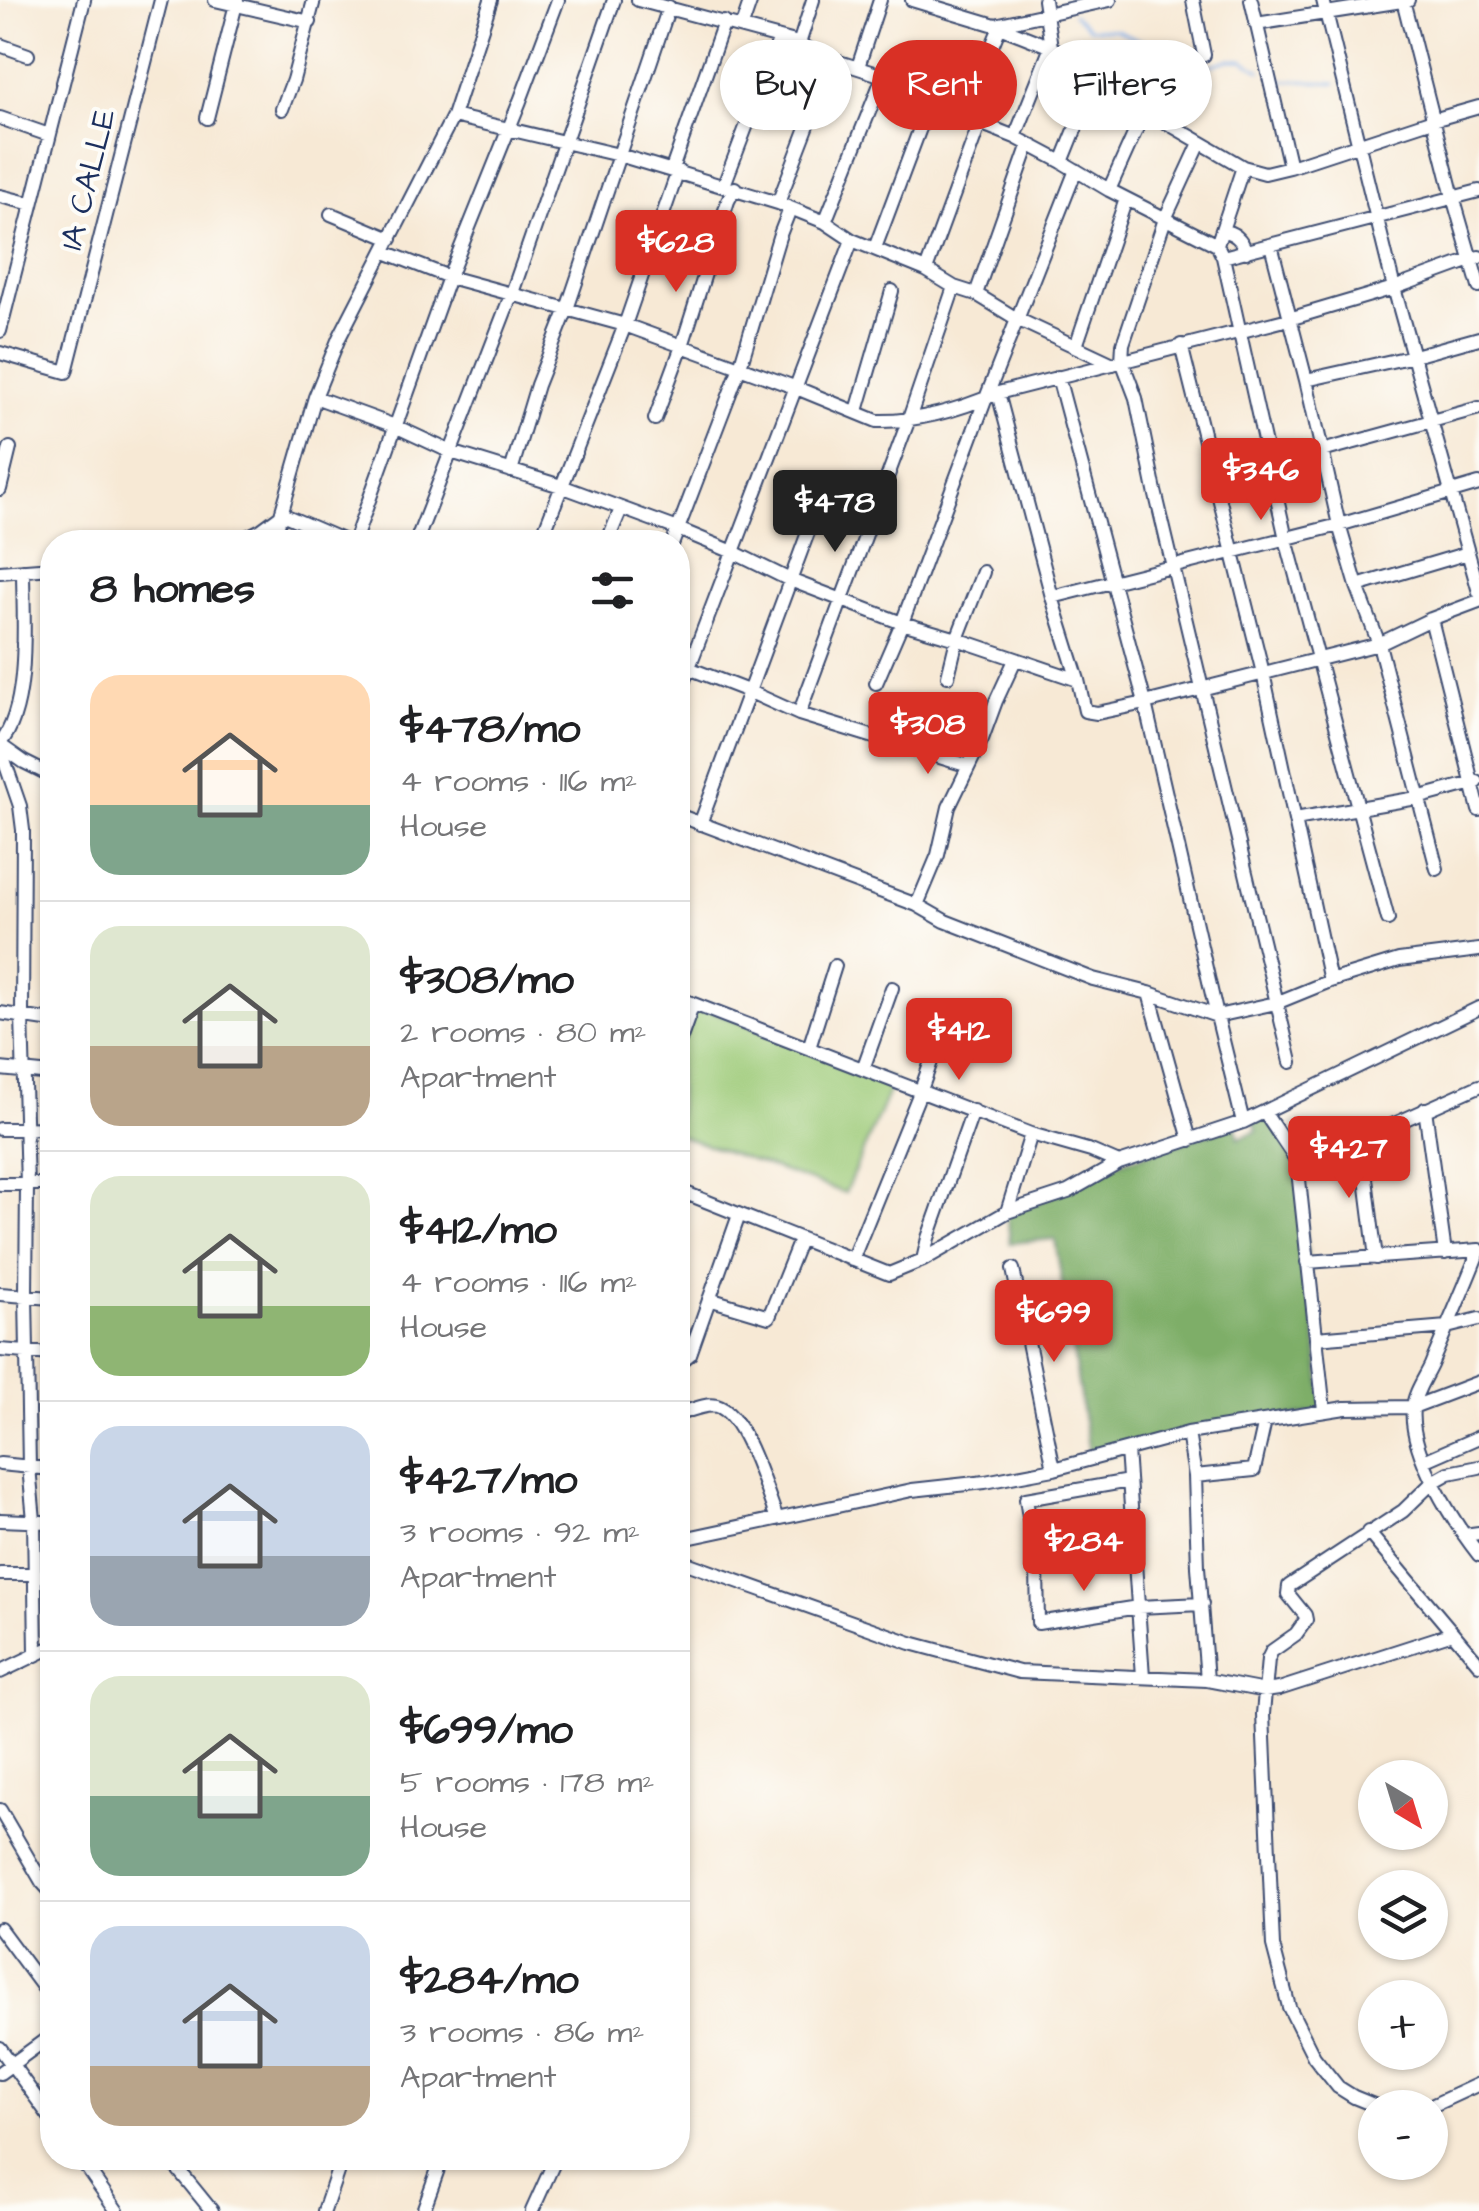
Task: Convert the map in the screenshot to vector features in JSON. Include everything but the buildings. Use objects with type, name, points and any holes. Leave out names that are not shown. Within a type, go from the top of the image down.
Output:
[{"type":"street","points":[[0,331],[7,276],[32,204],[84,0]]},
{"type":"street","name":"1A CALLE","points":[[0,353],[66,372],[161,0]]},
{"type":"street","points":[[215,0],[310,22]]},
{"type":"street","points":[[282,110],[314,0]]},
{"type":"street","points":[[277,530],[315,397],[339,338],[453,116],[492,0]]},
{"type":"street","points":[[355,530],[558,0]]},
{"type":"street","points":[[421,530],[512,293],[614,0]]},
{"type":"street","points":[[638,0],[786,40]]},
{"type":"street","points":[[742,26],[751,0]]},
{"type":"street","points":[[800,40],[813,0]]},
{"type":"street","points":[[858,67],[880,0]]},
{"type":"street","points":[[912,0],[1037,42]]},
{"type":"street","points":[[1044,0],[1051,40]]},
{"type":"street","points":[[997,27],[1110,0]]},
{"type":"street","points":[[1192,0],[1201,40]]},
{"type":"street","points":[[1251,0],[1290,167]]},
{"type":"street","points":[[1256,24],[1325,6],[1405,0],[1453,198],[1476,258],[1479,286]]},
{"type":"street","points":[[207,118],[236,3]]},
{"type":"street","points":[[1325,6],[1394,288],[1479,592]]},
{"type":"street","points":[[511,471],[537,385],[567,309],[669,7]]},
{"type":"street","points":[[544,530],[626,325],[724,22]]},
{"type":"street","points":[[992,40],[997,27]]},
{"type":"street","points":[[656,420],[780,38]]},
{"type":"street","points":[[0,45],[28,55]]},
{"type":"street","points":[[852,65],[872,73]]},
{"type":"street","points":[[1015,137],[1037,84]]},
{"type":"street","points":[[825,222],[872,104]]},
{"type":"street","points":[[1178,130],[1243,167],[1265,174],[1479,107]]},
{"type":"street","points":[[453,116],[675,170],[784,206],[976,294],[1017,319],[1118,362]]},
{"type":"street","points":[[0,118],[49,135]]},
{"type":"street","points":[[678,530],[740,367],[784,206],[810,130]]},
{"type":"street","points":[[875,248],[919,130]]},
{"type":"street","points":[[926,270],[977,130]]},
{"type":"street","points":[[998,130],[1166,219],[1246,252],[1479,191]]},
{"type":"street","points":[[1062,162],[1075,130]]},
{"type":"street","points":[[1109,190],[1136,130]]},
{"type":"street","points":[[1200,143],[1166,219],[1118,362],[1136,398],[1291,1062]]},
{"type":"street","points":[[976,294],[1029,144]]},
{"type":"street","points":[[1243,167],[1221,244],[1286,539],[1388,919]]},
{"type":"street","points":[[876,683],[992,395],[1017,319],[1076,170]]},
{"type":"street","points":[[0,196],[32,204]]},
{"type":"street","points":[[1076,346],[1126,199]]},
{"type":"street","points":[[331,214],[449,277],[626,325],[877,421],[909,419],[971,404],[1058,377],[1289,319],[1394,288],[1476,258]]},
{"type":"street","points":[[1221,244],[1230,232],[1238,237],[1246,252]]},
{"type":"street","points":[[690,650],[734,552],[852,240]]},
{"type":"street","points":[[1271,246],[1339,525],[1379,644],[1437,869]]},
{"type":"street","points":[[799,714],[954,287]]},
{"type":"street","points":[[857,411],[892,291]]},
{"type":"street","points":[[1306,380],[1479,338]]},
{"type":"street","points":[[1181,345],[1263,673],[1330,981]]},
{"type":"street","points":[[1058,377],[1145,703],[1243,1122]]},
{"type":"street","points":[[992,395],[1085,710],[1097,713],[1145,703],[1379,644],[1479,602]]},
{"type":"street","points":[[315,397],[395,426],[451,452],[621,508],[664,530]]},
{"type":"street","points":[[1322,451],[1479,408]]},
{"type":"street","points":[[0,489],[10,448]]},
{"type":"street","points":[[1052,596],[1286,539],[1479,484]]},
{"type":"street","points":[[700,824],[823,492]]},
{"type":"street","points":[[612,530],[621,508]]},
{"type":"street","points":[[262,530],[282,514]]},
{"type":"street","points":[[282,514],[321,530]]},
{"type":"street","points":[[690,540],[734,552],[790,580],[902,623],[1078,680]]},
{"type":"street","points":[[1357,586],[1468,553]]},
{"type":"street","points":[[0,572],[40,569]]},
{"type":"street","points":[[23,570],[20,694],[13,722],[0,746],[20,806],[22,830],[26,1295],[36,1654]]},
{"type":"street","points":[[948,676],[957,638],[983,572]]},
{"type":"street","points":[[1431,619],[1479,810]]},
{"type":"street","points":[[917,905],[938,855],[949,807],[1015,660]]},
{"type":"street","points":[[690,669],[799,714],[969,766]]},
{"type":"street","points":[[0,746],[40,770]]},
{"type":"street","points":[[1295,819],[1417,798],[1475,782]]},
{"type":"street","points":[[690,820],[917,905],[1093,979],[1216,1016],[1276,1003],[1399,960],[1479,950]]},
{"type":"street","points":[[809,1048],[835,966]]},
{"type":"street","points":[[864,1068],[892,988]]},
{"type":"street","points":[[1149,993],[1190,1140]]},
{"type":"street","points":[[690,1002],[1031,1134],[1119,1162]]},
{"type":"street","points":[[690,1014],[694,1004]]},
{"type":"street","points":[[852,1260],[950,1008]]},
{"type":"street","points":[[690,1195],[889,1274],[923,1260],[1007,1212],[1068,1192],[1119,1162],[1243,1122],[1479,1008]]},
{"type":"street","points":[[0,1013],[40,1019]]},
{"type":"street","points":[[0,1069],[40,1073]]},
{"type":"street","points":[[1297,1161],[1361,1139],[1479,1086]]},
{"type":"street","points":[[1425,1110],[1445,1253]]},
{"type":"street","points":[[923,1260],[973,1111]]},
{"type":"street","points":[[1264,1112],[1297,1161],[1324,1411]]},
{"type":"street","points":[[0,1130],[40,1129]]},
{"type":"street","points":[[1007,1212],[1031,1134]]},
{"type":"street","points":[[1361,1139],[1376,1258]]},
{"type":"street","points":[[0,1184],[40,1184]]},
{"type":"street","points":[[690,1354],[739,1215]]},
{"type":"street","points":[[709,1299],[769,1317],[800,1240]]},
{"type":"street","points":[[1308,1262],[1479,1250],[1412,1407],[1414,1432],[1433,1482],[1479,1554]]},
{"type":"street","points":[[1013,1270],[1054,1469]]},
{"type":"street","points":[[0,1294],[40,1297]]},
{"type":"street","points":[[1316,1338],[1447,1326],[1479,1319]]},
{"type":"street","points":[[0,1350],[40,1353]]},
{"type":"street","points":[[690,1537],[912,1490],[1054,1469],[1188,1433],[1346,1408],[1412,1407],[1479,1382]]},
{"type":"street","points":[[690,1410],[711,1404],[724,1408],[744,1433],[777,1519]]},
{"type":"street","points":[[1196,1476],[1254,1470],[1265,1421]]},
{"type":"street","points":[[1188,1433],[1196,1476],[1198,1567],[1208,1680]]},
{"type":"street","points":[[1424,1461],[1479,1437]]},
{"type":"street","points":[[1126,1450],[1143,1676]]},
{"type":"street","points":[[0,1464],[40,1467]]},
{"type":"street","points":[[1358,2099],[1338,2087],[1314,2057],[1289,2007],[1273,1946],[1263,1714],[1268,1659],[1306,1620],[1288,1594],[1290,1586],[1403,1511],[1433,1482],[1479,1467]]},
{"type":"street","points":[[1129,1481],[1026,1499],[1037,1566],[1038,1622],[1138,1607],[1202,1604]]},
{"type":"street","points":[[0,1520],[40,1521]]},
{"type":"street","points":[[1368,1532],[1479,1664]]},
{"type":"street","points":[[1464,1535],[1479,1532]]},
{"type":"street","points":[[1037,1566],[1134,1553]]},
{"type":"street","points":[[690,1564],[912,1643],[1019,1672],[1208,1680],[1279,1690],[1453,1633]]},
{"type":"street","points":[[0,1574],[40,1575]]},
{"type":"street","points":[[0,1672],[40,1652]]},
{"type":"street","points":[[0,1810],[40,1879]]},
{"type":"street","points":[[0,1929],[40,1984]]},
{"type":"street","points":[[6,2069],[40,2044]]},
{"type":"street","points":[[0,2048],[6,2069],[40,2107]]},
{"type":"street","points":[[1448,2098],[1479,2084]]},
{"type":"street","points":[[89,2170],[118,2211]]},
{"type":"street","points":[[179,2170],[212,2211]]},
{"type":"street","points":[[324,2211],[338,2170]]},
{"type":"street","points":[[426,2210],[438,2170]]},
{"type":"street","points":[[532,2211],[551,2170]]},
{"type":"green space","points":[[693,1004],[894,1080],[845,1193],[690,1139]]},
{"type":"green space","points":[[1264,1112],[1297,1161],[1324,1411],[1204,1431],[1090,1460],[1055,1239],[1010,1243],[1007,1212],[1035,1204],[1119,1163],[1235,1125],[1239,1138],[1257,1131],[1253,1118]]},
{"type":"waterway","points":[[1073,14],[1089,28],[1117,30],[1153,46],[1177,64],[1206,67],[1243,60],[1261,71]]},
{"type":"waterway","points":[[1273,76],[1336,83]]}]
